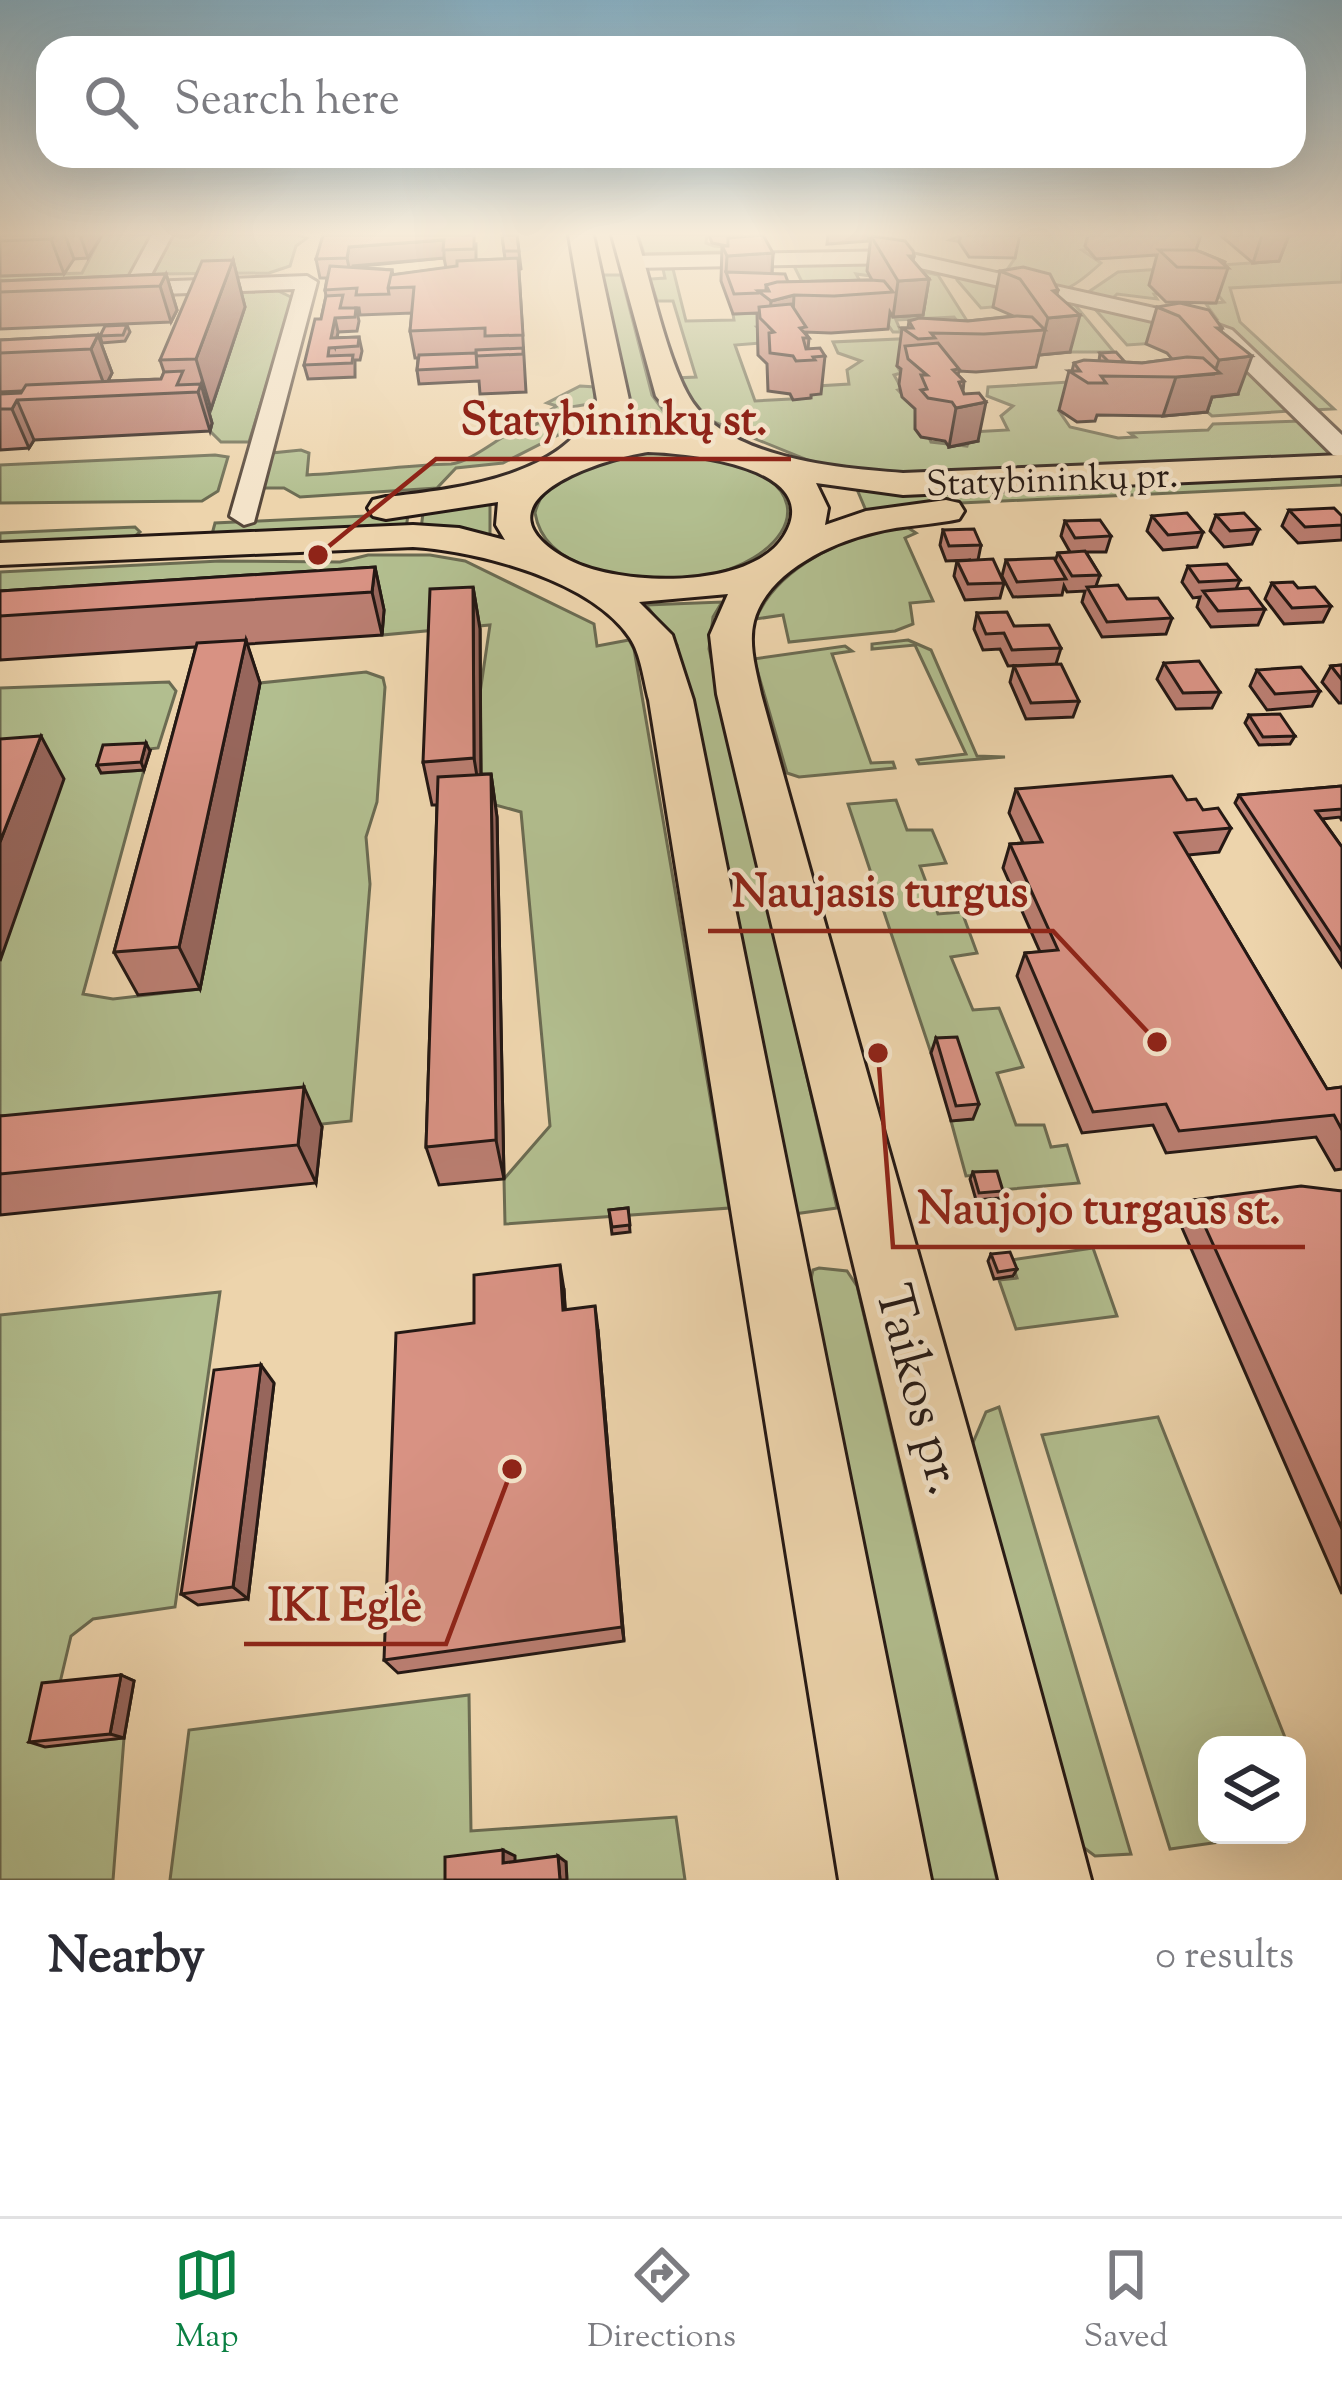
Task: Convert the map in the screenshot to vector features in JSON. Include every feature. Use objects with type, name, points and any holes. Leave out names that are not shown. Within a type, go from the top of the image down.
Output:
[{"type":"main road","points":[[598,323],[613,400],[604,424],[520,497],[515,524],[531,551],[618,604],[651,635],[671,700],[885,1880]]},
{"type":"main road","points":[[652,323],[680,410],[694,424],[794,483],[809,509],[809,523],[784,557]]},
{"type":"main road","name":"Statybininkų pr.","points":[[550,468],[600,448],[648,442],[697,443],[848,479],[903,484],[1342,465]]},
{"type":"main road","points":[[0,554],[244,516],[435,506],[496,491],[550,468]]},
{"type":"main road","name":"Statybininkų pr.","points":[[556,568],[615,587],[674,590],[731,582],[846,528],[915,514],[1342,492]]},
{"type":"main road","points":[[0,526],[132,534],[435,536],[505,549],[556,568]]},
{"type":"main road","name":"Taikos pr.","points":[[784,557],[750,590],[729,628],[739,694],[949,1489],[1045,1880]]},
{"type":"street","points":[[244,516],[296,323]]},
{"type":"street","points":[[1189,323],[1224,335],[1342,448]]},
{"type":"green space","points":[[205,323],[285,323],[249,442],[221,442],[210,431],[212,424],[195,410]]},
{"type":"green space","points":[[611,323],[633,323],[652,395],[677,430],[618,434],[628,410]]},
{"type":"green space","points":[[680,323],[805,323],[757,327],[773,342],[735,345],[755,401],[810,398],[817,386],[849,384],[847,370],[861,361],[838,353],[833,342],[1008,334],[897,366],[901,373],[894,375],[902,389],[898,390],[917,409],[931,442],[967,446],[971,432],[1008,430],[1001,416],[1013,406],[987,396],[988,387],[1168,376],[1059,411],[1070,427],[1118,438],[1135,437],[1130,433],[1208,430],[1213,424],[1302,421],[1332,451],[1331,456],[932,478],[827,468],[697,415],[676,378],[696,377]]},
{"type":"green space","points":[[1027,323],[1090,323],[1114,352],[1070,352]]},
{"type":"green space","points":[[1107,323],[1164,323],[1210,333],[1291,411],[1212,416],[1192,399],[1223,396],[1156,343],[1127,345]]},
{"type":"green space","points":[[1203,323],[1241,323],[1334,409],[1310,410]]},
{"type":"green space","points":[[580,386],[595,387],[595,403],[571,407],[570,424],[560,434],[503,463],[456,468],[437,488],[300,497],[284,488],[264,488],[272,453],[309,453],[307,475],[457,463],[503,437],[496,433],[507,427],[519,431],[551,418],[547,412],[557,406],[547,403]]},
{"type":"green space","points":[[636,451],[719,459],[768,479],[787,505],[781,533],[754,558],[710,575],[654,580],[591,568],[562,555],[538,524],[535,513],[541,498],[575,470]]},
{"type":"green space","points":[[228,457],[218,491],[202,501],[0,503],[0,465]]},
{"type":"green space","points":[[1342,472],[1342,485],[919,505],[867,513],[856,487]]},
{"type":"green space","points":[[490,502],[490,535],[421,529],[423,513]]},
{"type":"green space","points":[[408,514],[406,530],[211,538],[215,523]]},
{"type":"green space","points":[[901,523],[916,533],[905,538],[933,601],[910,603],[913,624],[895,631],[789,642],[783,615],[756,619],[780,583],[816,556]]},
{"type":"green space","points":[[135,527],[140,532],[134,537],[0,545],[0,533]]},
{"type":"green space","points":[[368,555],[430,555],[465,561],[594,624],[597,646],[629,640],[634,649],[729,1208],[505,1224],[504,1179],[550,1126],[521,812],[481,801],[480,693],[490,625],[382,635],[383,610],[0,641],[0,572],[220,561],[340,562]]},
{"type":"green space","points":[[722,602],[713,617],[709,649],[837,1208],[794,1214],[677,645],[646,605]]},
{"type":"green space","points":[[908,640],[931,650],[977,756],[1005,757],[919,764],[917,760],[966,754],[915,645],[872,649],[872,644]]},
{"type":"green space","points":[[845,646],[852,651],[832,654],[871,763],[893,762],[895,768],[799,777],[787,773],[754,659]]},
{"type":"green space","points":[[366,672],[383,678],[385,687],[377,802],[366,837],[370,884],[351,1121],[0,1158],[0,688],[169,682],[176,691],[158,748],[108,754],[102,773],[144,770],[83,994],[113,999],[200,989],[260,683]]},
{"type":"green space","points":[[896,800],[907,830],[932,830],[946,863],[920,866],[938,914],[962,912],[977,953],[951,957],[973,1010],[999,1008],[1023,1067],[997,1073],[1016,1125],[1044,1125],[1051,1147],[1067,1145],[1079,1183],[1000,1190],[993,1174],[966,1176],[951,1121],[972,1119],[952,1052],[931,1053],[848,804]]},
{"type":"green space","points":[[1093,1248],[1117,1316],[1016,1329],[999,1280],[1017,1278],[1011,1260]]},
{"type":"green space","points":[[813,1270],[847,1271],[857,1286],[997,1880],[931,1880],[809,1288]]},
{"type":"green space","points":[[220,1292],[175,1607],[93,1619],[71,1636],[45,1746],[124,1738],[113,1880],[0,1880],[0,1315]]},
{"type":"green space","points":[[999,1407],[1131,1854],[1095,1856],[1083,1847],[972,1445],[986,1412]]},
{"type":"green space","points":[[1158,1417],[1284,1736],[1198,1736],[1198,1844],[1205,1844],[1170,1849],[1042,1435]]},
{"type":"green space","points":[[469,1695],[471,1831],[676,1817],[685,1880],[567,1880],[566,1862],[515,1868],[514,1856],[461,1880],[170,1880],[189,1730]]},
{"type":"building","points":[[176,323],[210,323],[196,359],[160,360]]},
{"type":"building","points":[[314,323],[334,323],[331,338],[359,337],[358,346],[329,348],[328,356],[353,355],[352,363],[304,365]]},
{"type":"building","points":[[411,323],[522,323],[523,335],[485,336],[485,328],[410,331]]},
{"type":"building","points":[[765,323],[803,323],[806,327],[800,328],[809,338],[803,338],[806,349],[820,348],[825,356],[796,361],[793,356],[770,353],[769,333],[774,332]]},
{"type":"building","points":[[910,323],[1038,323],[1045,330],[931,333],[935,338],[918,339],[902,328],[913,328]]},
{"type":"building","points":[[1185,323],[1218,323],[1222,328],[1217,328],[1252,356],[1219,360]]},
{"type":"building","points":[[127,325],[123,335],[100,336],[105,326]]},
{"type":"building","points":[[98,335],[91,349],[0,353],[0,340]]},
{"type":"building","points":[[938,343],[959,369],[953,370],[964,381],[959,382],[964,394],[979,393],[986,402],[956,408],[952,402],[928,398],[921,390],[927,389],[921,375],[927,375],[908,359],[905,346]]},
{"type":"building","points":[[523,348],[523,354],[476,356],[476,350]]},
{"type":"building","points":[[1116,352],[1125,362],[1108,361],[1100,353]]},
{"type":"building","points":[[476,353],[477,367],[417,370],[419,355]]},
{"type":"building","points":[[1203,358],[1220,373],[1101,376],[1106,383],[1088,383],[1069,371],[1080,371],[1074,363],[1084,360],[1142,363]]},
{"type":"building","points":[[183,371],[177,385],[201,384],[198,392],[17,400],[12,409],[0,409],[0,394],[21,393],[26,385],[161,379],[164,372]]},
{"type":"building","points":[[1334,508],[1342,516],[1342,525],[1305,527],[1289,510]]},
{"type":"building","points":[[1187,513],[1203,532],[1168,535],[1152,516]]},
{"type":"building","points":[[1244,513],[1259,529],[1230,531],[1216,515]]},
{"type":"building","points":[[1100,520],[1111,536],[1075,538],[1065,521]]},
{"type":"building","points":[[974,529],[981,545],[949,546],[943,530]]},
{"type":"building","points":[[1085,551],[1100,575],[1072,576],[1058,553]]},
{"type":"building","points":[[1054,558],[1066,579],[1017,582],[1006,560]]},
{"type":"building","points":[[993,559],[1004,583],[968,584],[957,561]]},
{"type":"building","points":[[1227,564],[1240,580],[1199,582],[1188,566]]},
{"type":"building","points":[[375,567],[372,592],[0,616],[0,591]]},
{"type":"building","points":[[1293,582],[1298,588],[1315,587],[1331,606],[1292,608],[1272,583]]},
{"type":"building","points":[[1118,585],[1127,599],[1158,598],[1172,618],[1107,622],[1087,587]]},
{"type":"building","points":[[473,587],[474,758],[423,762],[430,589]]},
{"type":"building","points":[[1249,588],[1265,609],[1218,611],[1203,591]]},
{"type":"building","points":[[1007,612],[1014,626],[1049,625],[1061,648],[1012,650],[1004,633],[986,634],[977,613]]},
{"type":"building","points":[[246,640],[179,947],[114,952],[197,643]]},
{"type":"building","points":[[1199,661],[1220,692],[1183,693],[1164,663]]},
{"type":"building","points":[[1061,664],[1079,701],[1031,703],[1014,666]]},
{"type":"building","points":[[1301,667],[1320,691],[1275,694],[1257,670]]},
{"type":"building","points":[[1280,714],[1295,736],[1263,737],[1249,715]]},
{"type":"building","points":[[41,736],[0,842],[0,739]]},
{"type":"building","points":[[146,743],[141,762],[97,765],[103,745]]},
{"type":"building","points":[[491,774],[496,1140],[426,1147],[438,777]]},
{"type":"building","points":[[1172,776],[1187,800],[1196,799],[1203,810],[1218,808],[1231,828],[1175,833],[1327,1089],[1342,1087],[1342,1130],[1334,1115],[1179,1131],[1166,1104],[1093,1112],[1025,953],[1058,950],[1010,844],[1042,842],[1016,789]]},
{"type":"building","points":[[1342,786],[1342,809],[1316,811],[1342,847],[1342,951],[1239,795]]},
{"type":"building","points":[[957,1037],[979,1104],[956,1106],[936,1038]]},
{"type":"building","points":[[304,1087],[298,1145],[0,1174],[0,1116]]},
{"type":"building","points":[[997,1171],[1003,1191],[979,1193],[973,1172]]},
{"type":"building","points":[[1301,1186],[1342,1191],[1342,1529],[1193,1200]]},
{"type":"building","points":[[628,1208],[630,1225],[612,1227],[609,1210]]},
{"type":"building","points":[[1010,1252],[1017,1269],[998,1272],[991,1254]]},
{"type":"building","points":[[560,1265],[563,1310],[595,1306],[622,1627],[384,1660],[396,1333],[474,1323],[474,1275]]},
{"type":"building","points":[[261,1365],[233,1587],[181,1594],[214,1370]]},
{"type":"building","points":[[121,1675],[110,1734],[29,1742],[42,1683]]},
{"type":"building","points":[[503,1850],[503,1863],[558,1856],[560,1880],[445,1880],[445,1857]]},
{"type":"place","name":"Statybininkų st.","points":[[318,555]]},
{"type":"place","name":"Naujasis turgus","points":[[1157,1042]]},
{"type":"place","name":"Naujojo turgaus st.","points":[[878,1053]]},
{"type":"place","name":"IKI Eglė","points":[[512,1469]]}]
